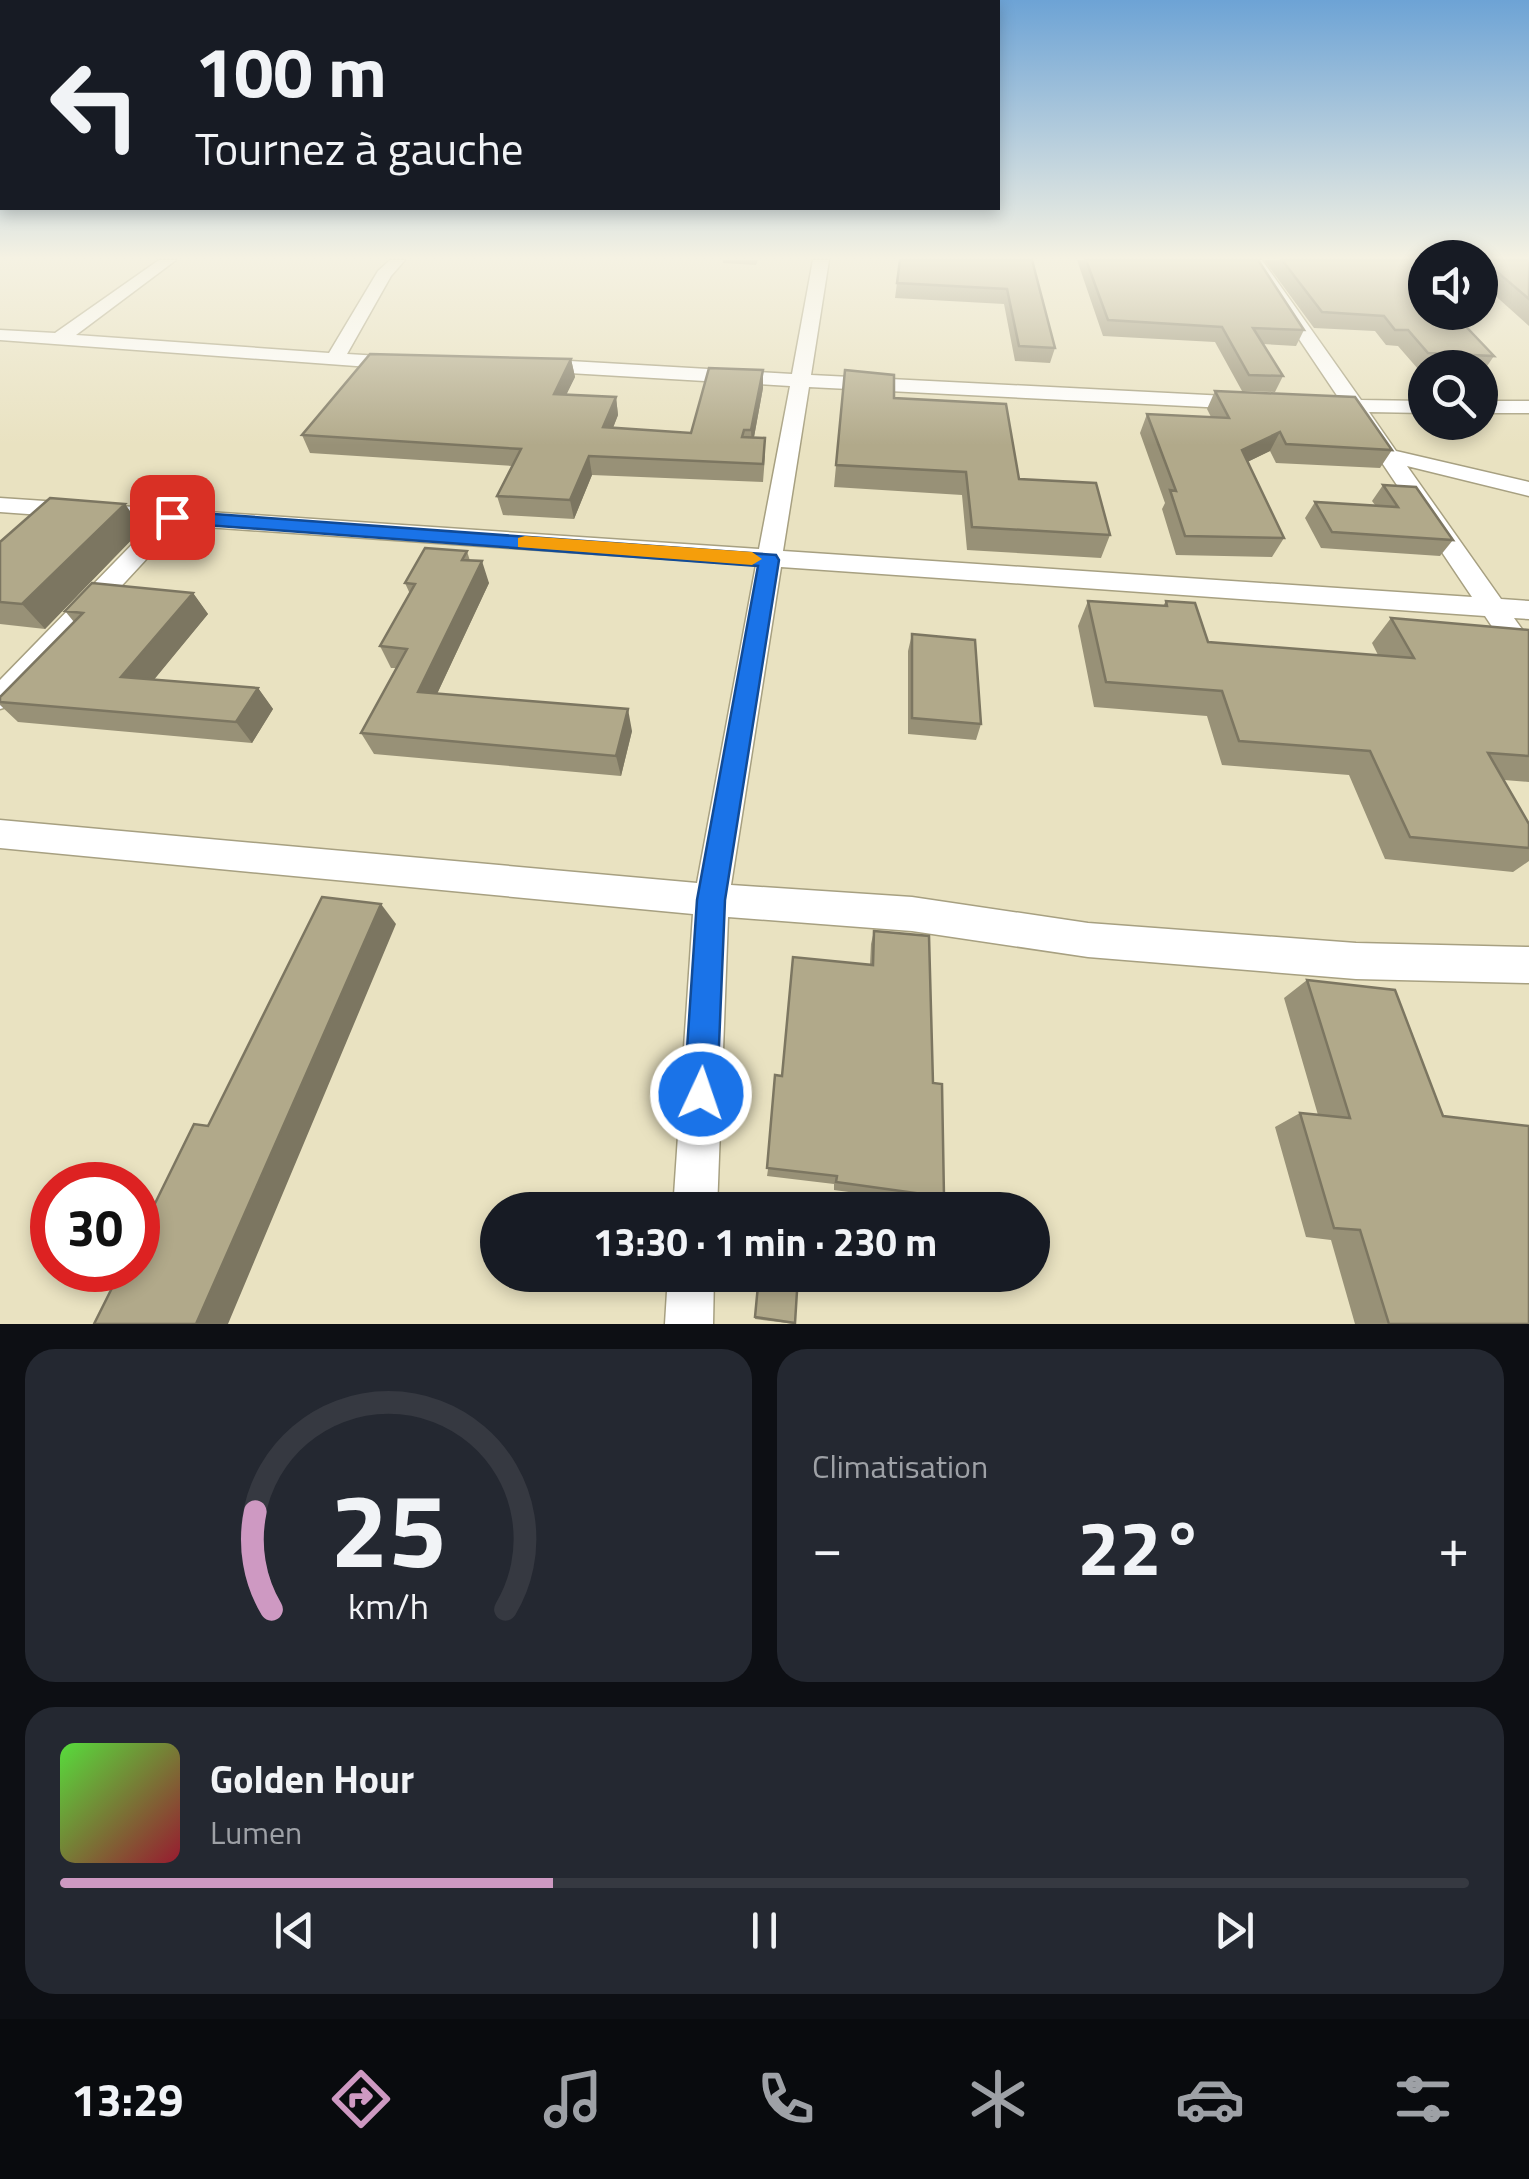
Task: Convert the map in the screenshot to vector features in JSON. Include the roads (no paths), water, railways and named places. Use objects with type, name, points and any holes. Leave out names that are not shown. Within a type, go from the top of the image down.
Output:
[{"type":"street","points":[[60,338],[82,322]]},
{"type":"street","points":[[335,358],[356,322]]},
{"type":"street","points":[[695,1192],[711,900],[811,322]]},
{"type":"street","points":[[1297,322],[1529,660]]},
{"type":"street","points":[[0,336],[413,363]]},
{"type":"street","points":[[508,364],[802,379],[926,390],[1408,407]]},
{"type":"street","points":[[1498,406],[1529,407]]},
{"type":"street","points":[[1390,456],[1529,489]]},
{"type":"street","points":[[0,505],[1529,610]]},
{"type":"street","points":[[0,698],[172,517]]},
{"type":"street","points":[[0,834],[711,900],[912,914],[1145,944],[1356,961],[1529,965]]},
{"type":"street","points":[[688,1324],[690,1292]]}]
